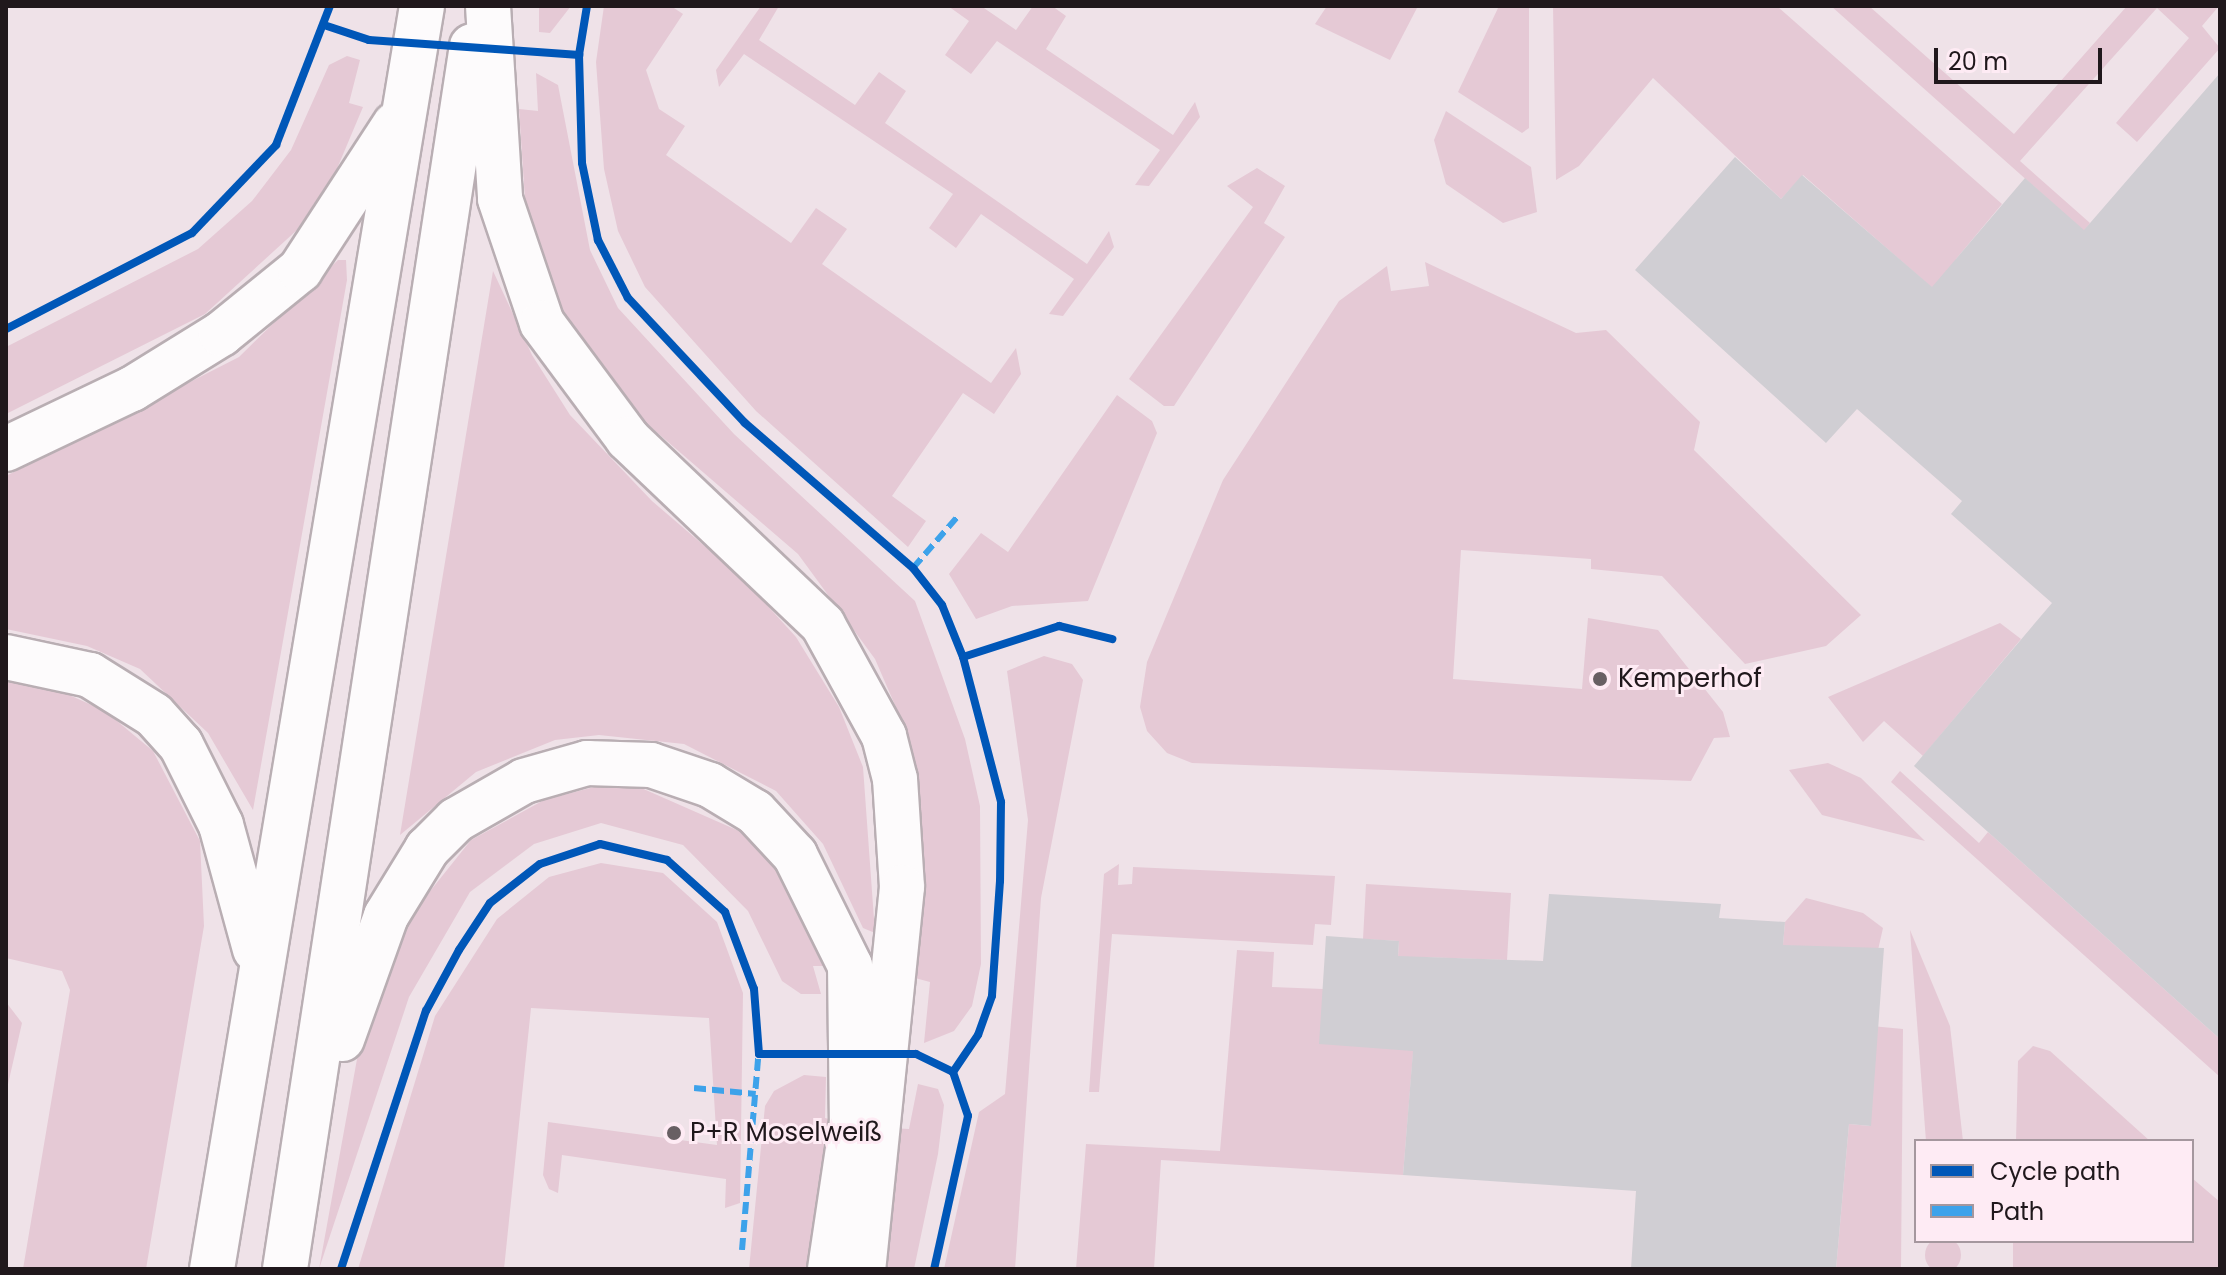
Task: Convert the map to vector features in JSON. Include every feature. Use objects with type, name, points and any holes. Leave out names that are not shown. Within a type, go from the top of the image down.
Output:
[{"type":"main road","points":[[212,1269],[259,966],[422,6]]},
{"type":"main road","points":[[285,1269],[478,6]]},
{"type":"main road","points":[[488,6],[500,199],[542,323],[610,420],[823,625],[884,736],[900,828],[874,988],[863,1269]]},
{"type":"main road","points":[[6,449],[132,389],[221,334],[300,270],[405,108]]},
{"type":"main road","points":[[6,657],[90,675],[154,715],[181,745],[221,825],[259,966]]},
{"type":"main road","points":[[295,1203],[386,916],[446,829],[524,781],[587,763],[629,763],[683,774],[732,797],[775,830],[813,881],[842,942],[874,988]]},
{"type":"main road","points":[[830,1269],[867,1123]]},
{"type":"shaded area","points":[[539,6],[571,6],[550,33],[539,32]]},
{"type":"shaded area","points":[[604,6],[671,6],[683,14],[646,70],[659,109],[685,126],[666,155],[791,243],[816,208],[847,229],[822,264],[991,383],[1016,348],[1021,374],[994,414],[963,393],[892,496],[926,521],[908,547],[756,411],[645,287],[618,231],[604,169],[596,62]]},
{"type":"shaded area","points":[[761,6],[779,6],[759,40],[855,105],[879,72],[906,91],[885,123],[1087,264],[1109,231],[1114,247],[1063,316],[1049,314],[1074,279],[981,214],[956,248],[929,228],[953,194],[744,54],[719,87],[716,70]]},
{"type":"shaded area","points":[[948,6],[981,6],[1016,30],[1033,6],[1052,6],[1066,16],[1046,49],[1173,135],[1195,102],[1200,117],[1149,186],[1135,185],[1160,150],[997,41],[971,74],[945,55],[969,21]]},
{"type":"shaded area","points":[[1327,6],[1418,6],[1390,60],[1315,24]]},
{"type":"shaded area","points":[[1499,6],[1529,6],[1529,128],[1522,133],[1458,92]]},
{"type":"shaded area","points":[[1553,6],[1777,6],[2002,204],[1956,259],[2056,396],[1803,175],[1781,199],[1653,78],[1579,166],[1556,180]]},
{"type":"shaded area","points":[[1831,6],[1869,6],[2014,134],[2127,6],[2219,6],[2202,26],[2220,48],[2137,142],[2116,123],[2189,38],[2157,8],[2020,161],[2090,223],[2084,231]]},
{"type":"shaded area","points":[[347,56],[360,60],[349,103],[363,107],[336,171],[297,230],[205,314],[6,414],[6,347],[198,249],[252,201],[291,150],[329,65]]},
{"type":"shaded area","points":[[536,73],[558,85],[590,250],[618,308],[734,434],[915,601],[965,739],[980,806],[981,964],[972,1006],[954,1031],[924,1043],[930,982],[915,978],[919,798],[908,735],[875,659],[798,554],[646,423],[587,357],[548,282],[525,199],[519,109],[538,111]]},
{"type":"shaded area","points":[[1446,111],[1531,167],[1537,212],[1503,223],[1446,184],[1434,140]]},
{"type":"shaded area","points":[[1257,168],[1285,186],[1264,223],[1285,237],[1174,406],[1164,406],[1129,379],[1253,207],[1227,186]]},
{"type":"shaded area","points":[[338,260],[346,260],[347,280],[253,810],[208,733],[140,669],[87,646],[6,629],[6,476],[239,357]]},
{"type":"shaded area","points":[[1425,262],[1576,333],[1606,330],[1700,422],[1694,450],[1861,615],[1826,646],[1745,664],[1662,576],[1591,569],[1591,559],[1461,550],[1453,679],[1582,689],[1588,618],[1658,630],[1723,712],[1730,737],[1714,738],[1691,781],[1192,763],[1167,753],[1147,731],[1140,707],[1147,662],[1223,480],[1339,301],[1387,266],[1391,291],[1429,286]]},
{"type":"shaded area","points":[[493,271],[532,355],[570,415],[652,501],[743,579],[796,637],[839,707],[863,767],[875,933],[863,928],[823,844],[776,791],[684,744],[599,735],[555,740],[476,772],[400,835]]},
{"type":"shaded area","points":[[1117,395],[1152,421],[1157,433],[1088,601],[1012,606],[976,619],[949,574],[981,533],[1008,552]]},
{"type":"shaded area","points":[[2000,623],[2021,639],[1923,756],[1884,721],[1863,742],[1828,697]]},
{"type":"shaded area","points":[[1044,656],[1072,664],[1083,680],[1041,898],[1015,1269],[944,1269],[979,1112],[1005,1094],[1028,820],[1007,671]]},
{"type":"shaded area","points":[[6,681],[58,690],[105,711],[153,751],[200,841],[204,926],[146,1269],[23,1269],[70,990],[62,971],[6,958]]},
{"type":"shaded area","points":[[1828,763],[1861,778],[1925,841],[1822,815],[1789,770]]},
{"type":"shaded area","points":[[1900,771],[1979,843],[1988,832],[2220,1039],[2220,1077],[1891,782]]},
{"type":"shaded area","points":[[594,787],[639,787],[739,831],[787,878],[829,966],[813,966],[821,994],[801,994],[782,981],[748,911],[683,845],[601,823],[534,844],[470,892],[409,997],[319,1269],[361,1037],[415,910],[471,840],[544,800]]},
{"type":"shaded area","points":[[601,863],[663,873],[717,922],[743,993],[740,1203],[725,1208],[726,1179],[562,1155],[558,1193],[549,1189],[543,1175],[548,1122],[717,1145],[709,1018],[531,1008],[504,1269],[358,1269],[435,1016],[497,919],[549,877]]},
{"type":"shaded area","points":[[1119,864],[1118,885],[1132,884],[1133,867],[1335,876],[1331,925],[1315,924],[1313,945],[1112,934],[1099,1092],[1089,1092],[1104,874]]},
{"type":"shaded area","points":[[1366,884],[1511,893],[1507,960],[1421,957],[1403,1175],[1161,1160],[1154,1269],[1076,1269],[1086,1144],[1220,1151],[1237,950],[1274,952],[1272,987],[1323,989],[1392,1049],[1399,941],[1363,939]]},
{"type":"shaded area","points":[[1806,898],[1863,913],[1883,928],[1861,1025],[1903,1029],[1901,1269],[1836,1269],[1849,1124],[1870,1126],[1780,978],[1785,922]]},
{"type":"shaded area","points":[[1910,930],[1950,1026],[1963,1139],[1926,1139]]},
{"type":"shaded area","points":[[6,1002],[22,1023],[6,1093]]},
{"type":"shaded area","points":[[2033,1046],[2050,1051],[2148,1139],[2016,1139],[2018,1061]]},
{"type":"shaded area","points":[[804,1075],[826,1077],[825,1118],[837,1121],[818,1269],[749,1269],[765,1106],[774,1091]]},
{"type":"shaded area","points":[[918,1084],[938,1089],[944,1105],[938,1154],[914,1269],[887,1269],[880,1220],[890,1128],[909,1129]]},
{"type":"shaded area","points":[[2194,1180],[2220,1202],[2220,1269],[2013,1269],[2013,1243],[2194,1243]]},
{"type":"shaded area","points":[[1929,1243],[1957,1243],[1960,1248],[1960,1262],[1950,1272],[1936,1272],[1926,1262],[1926,1248]]},
{"type":"building","points":[[2220,73],[2220,1039],[1914,766],[2052,603],[1951,514],[1962,501],[1857,409],[1826,443],[1635,270],[1735,157],[1781,199],[1802,175],[1932,287],[2025,178],[2084,230]]},
{"type":"building","points":[[1549,894],[1721,904],[1719,918],[1785,922],[1783,945],[1884,948],[1871,1126],[1849,1124],[1836,1269],[1631,1269],[1636,1191],[1403,1175],[1413,1051],[1319,1044],[1326,936],[1399,941],[1398,956],[1543,961]]},
{"type":"marked path","points":[[913,568],[958,516]]},
{"type":"marked path","points":[[742,1250],[759,1047]]},
{"type":"marked path","points":[[694,1088],[756,1094]]},
{"type":"cycle path","points":[[6,329],[192,233],[276,145],[330,6]]},
{"type":"cycle path","points":[[587,6],[579,55],[582,163],[598,240],[628,298],[745,423],[913,568],[942,605],[963,657],[1001,802],[1000,881],[992,996],[978,1035],[953,1072]]},
{"type":"cycle path","points":[[327,26],[369,40],[579,55]]},
{"type":"cycle path","points":[[963,657],[1059,626],[1112,639]]},
{"type":"cycle path","points":[[341,1269],[426,1011],[459,950],[490,903],[540,864],[600,844],[667,860],[725,912],[754,989],[759,1054],[916,1054],[953,1072],[968,1116],[934,1269]]},
{"type":"place","name":"Kemperhof","points":[[1600,679]]},
{"type":"place","name":"P+R Moselweiß","points":[[674,1133]]}]
